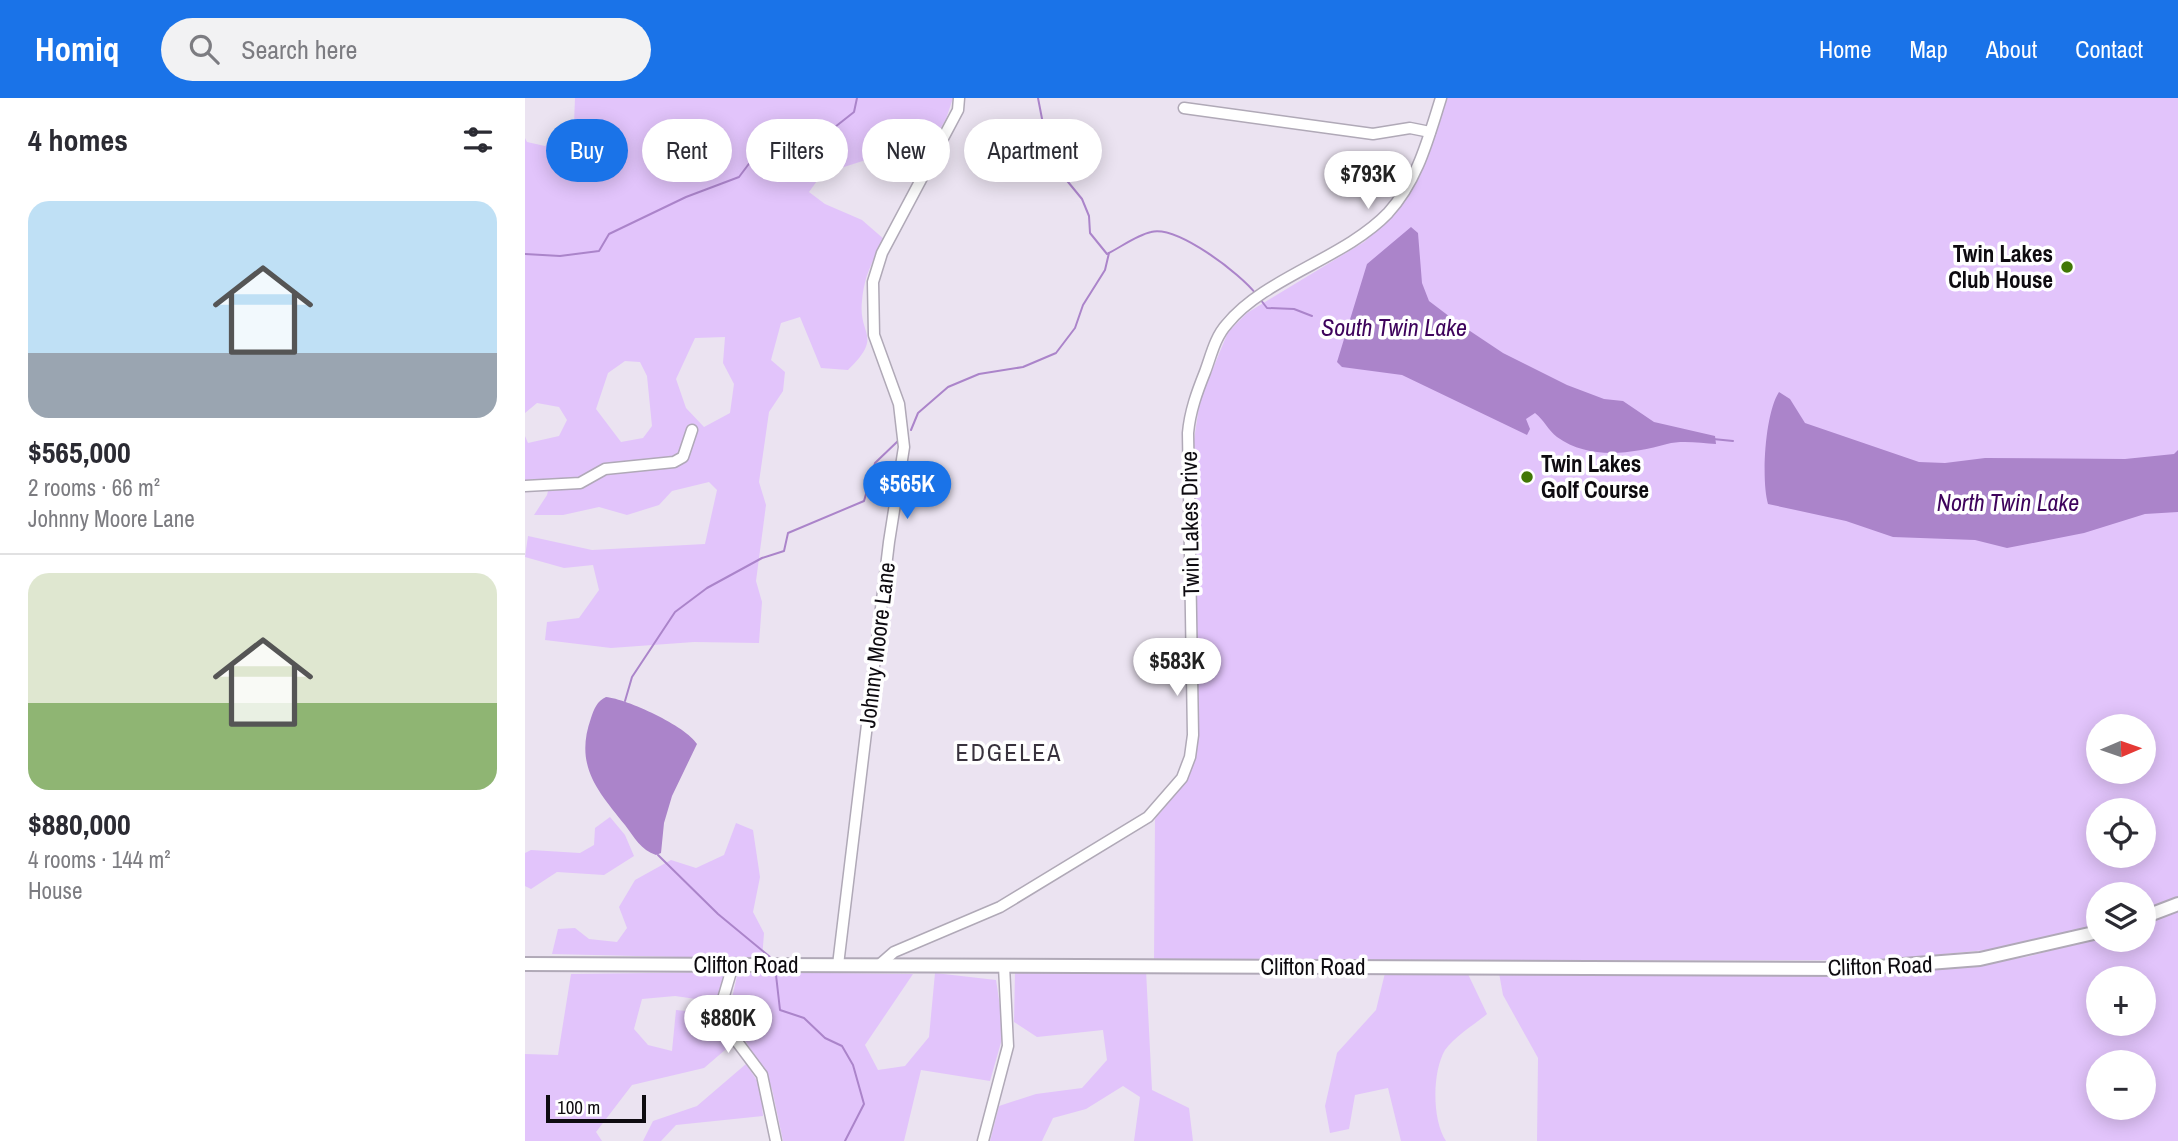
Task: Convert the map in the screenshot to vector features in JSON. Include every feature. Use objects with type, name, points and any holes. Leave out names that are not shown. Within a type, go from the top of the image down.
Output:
[{"type":"main road","points":[[2156,912],[2178,904]]},
{"type":"main road","name":"Clifton Road","points":[[525,964],[1852,969],[1980,958],[2086,935]]},
{"type":"street","name":"Johnny Moore Lane","points":[[838,965],[891,530],[904,447],[899,404],[874,335],[873,282],[883,253],[958,110],[959,98]]},
{"type":"street","name":"Twin Lakes Drive","points":[[878,966],[894,952],[1000,907],[1134,826],[1160,806],[1182,778],[1190,757],[1193,735],[1190,418],[1221,331],[1252,301],[1342,248],[1387,214],[1413,178],[1441,98]]},
{"type":"street","points":[[1184,108],[1373,134],[1410,128],[1430,132]]},
{"type":"street","points":[[525,486],[580,483],[605,469],[674,462],[683,457],[692,430]]},
{"type":"street","points":[[733,965],[723,999],[723,1012],[735,1039],[762,1075],[776,1141]]},
{"type":"street","points":[[983,1141],[1008,1046],[1004,966]]},
{"type":"shaded area","points":[[575,98],[953,98],[946,119],[862,119],[862,161],[848,166],[848,119],[746,119],[746,182],[816,182],[809,192],[825,204],[862,220],[885,240],[869,269],[863,292],[862,313],[867,342],[859,358],[848,370],[821,368],[800,317],[781,323],[771,360],[785,372],[783,391],[769,412],[759,482],[766,505],[756,581],[762,602],[759,643],[694,642],[611,648],[545,640],[547,622],[579,618],[599,590],[593,565],[564,568],[525,557],[528,536],[592,550],[705,544],[717,490],[709,482],[672,491],[659,505],[627,515],[599,507],[563,515],[534,515],[547,495],[551,479],[532,479],[525,489],[525,436],[528,443],[559,436],[567,420],[559,407],[537,403],[525,413],[525,138],[527,142],[545,146],[546,182],[628,182],[628,119],[574,119]],"holes":[[[725,337],[723,363],[734,384],[730,413],[704,427],[686,408],[676,379],[695,338]],[[625,361],[640,362],[647,376],[652,426],[643,438],[621,442],[596,409],[608,373]]]},
{"type":"shaded area","name":"Twin Lakes Golf Course","points":[[1447,98],[2178,98],[2178,897],[2156,905],[2156,882],[2086,882],[2086,928],[1996,949],[1883,960],[1337,961],[1293,958],[1154,961],[1155,819],[1185,782],[1194,760],[1199,734],[1193,447],[1200,400],[1228,332],[1247,313],[1364,242],[1399,209],[1420,176]]},
{"type":"shaded area","points":[[610,817],[625,835],[634,856],[604,875],[557,872],[531,889],[525,886],[525,853],[531,850],[580,853],[594,845],[595,828]]},
{"type":"shaded area","points":[[736,823],[753,830],[760,877],[753,912],[764,933],[762,959],[552,954],[558,929],[575,928],[589,939],[617,942],[627,928],[619,907],[635,880],[671,860],[696,868],[724,855]]},
{"type":"shaded area","points":[[2178,911],[2178,1141],[1537,1141],[1538,1058],[1503,995],[1499,973],[1907,974],[2026,957],[2086,941],[2086,952],[2156,952],[2156,920]]},
{"type":"shaded area","points":[[1146,970],[1152,1090],[1189,1108],[1193,1141],[1134,1141],[1140,1097],[1123,1086],[1086,1109],[1053,1118],[1042,1141],[990,1141],[999,1106],[1036,1094],[1082,1088],[1107,1060],[1103,1030],[1037,1037],[1014,1022],[1015,972]]},
{"type":"shaded area","points":[[726,972],[717,1002],[675,996],[642,999],[634,1029],[648,1045],[672,1051],[676,1010],[717,1014],[732,1044],[704,1068],[632,1085],[596,1132],[602,1141],[525,1141],[525,1054],[558,1055],[571,974]]},
{"type":"shaded area","points":[[738,972],[913,974],[865,1045],[878,1070],[905,1066],[929,1037],[935,973],[996,980],[1004,1032],[990,1081],[921,1070],[904,1141],[783,1141],[772,1089],[729,1011]]},
{"type":"shaded area","points":[[1467,972],[1487,1014],[1454,1040],[1441,1059],[1435,1096],[1438,1121],[1446,1141],[1401,1141],[1388,1088],[1355,1095],[1349,1129],[1330,1133],[1325,1106],[1337,1053],[1376,1010],[1385,973]]},
{"type":"shaded area","points":[[746,1064],[760,1085],[763,1116],[676,1125],[661,1141],[643,1141],[653,1121],[697,1106]]},
{"type":"water","name":"South Twin Lake","points":[[1411,227],[1418,233],[1422,283],[1429,301],[1458,323],[1503,353],[1567,385],[1604,399],[1623,401],[1654,422],[1715,436],[1716,444],[1678,442],[1625,452],[1596,452],[1569,444],[1557,437],[1535,413],[1526,419],[1530,429],[1527,435],[1402,375],[1342,367],[1337,362],[1367,264]]},
{"type":"water","name":"North Twin Lake","points":[[1779,392],[1790,399],[1805,423],[1919,462],[1945,463],[1985,458],[2125,459],[2174,454],[2178,450],[2178,512],[2145,514],[2084,533],[2007,548],[1975,540],[1893,537],[1846,521],[1768,504],[1765,479],[1766,447],[1770,415]]},
{"type":"water","points":[[606,697],[655,714],[681,729],[697,744],[672,796],[664,823],[661,853],[656,855],[638,843],[591,777],[585,750],[586,735],[595,708]]},
{"type":"waterway","points":[[525,254],[560,256],[599,251],[609,234],[686,197],[739,177],[757,153],[775,152],[789,157],[821,138],[854,112],[857,98]]},
{"type":"waterway","points":[[1038,98],[1044,129],[1058,152],[1064,177],[1082,199],[1089,216],[1090,233],[1107,254],[1135,238],[1151,232],[1162,232],[1192,243],[1208,253],[1237,275],[1256,294]]},
{"type":"waterway","points":[[911,430],[918,413],[948,387],[979,374],[1023,367],[1056,353],[1075,328],[1083,305],[1105,270],[1109,253]]},
{"type":"waterway","points":[[1260,299],[1267,308],[1294,309],[1312,316]]},
{"type":"waterway","points":[[1713,439],[1733,441]]},
{"type":"waterway","points":[[625,701],[632,677],[675,612],[707,588],[762,558],[784,551],[788,533],[864,501],[875,463],[899,440]]},
{"type":"waterway","points":[[658,855],[718,914],[770,957]]},
{"type":"waterway","points":[[776,975],[780,1010],[804,1018],[825,1038],[842,1046],[853,1065],[864,1104],[845,1141]]},
{"type":"place","name":"Twin Lakes Club House","points":[[2067,267]]},
{"type":"place","name":"Twin Lakes Golf Course","points":[[1527,477]]},
{"type":"district","name":"EDGELEA","points":[[1009,753]]}]
